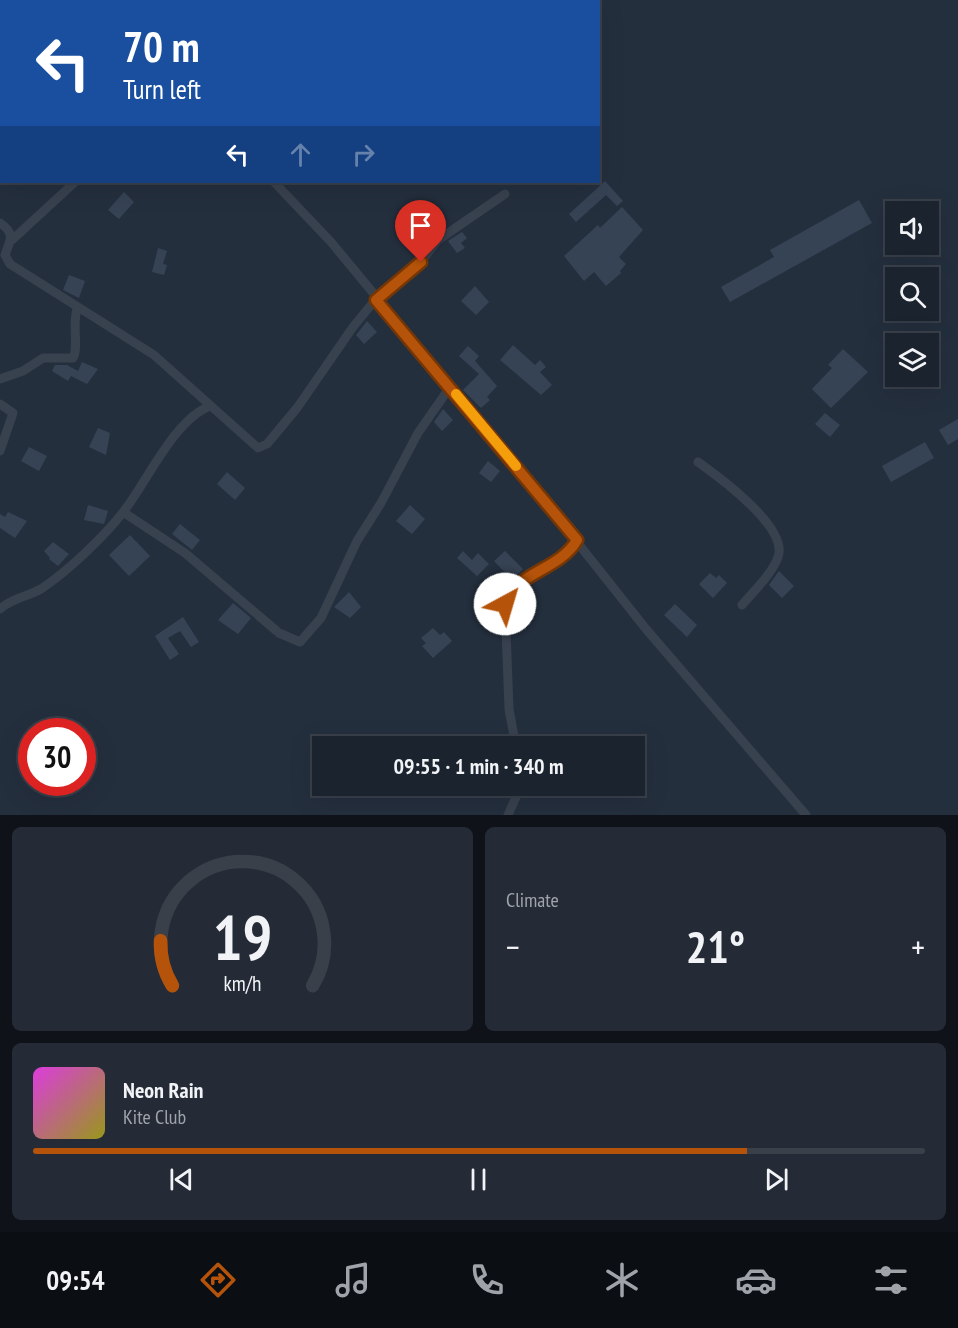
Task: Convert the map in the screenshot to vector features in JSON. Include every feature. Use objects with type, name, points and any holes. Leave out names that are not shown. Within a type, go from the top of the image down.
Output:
[{"type":"street","points":[[74,183],[12,240],[5,255],[10,264],[77,309],[154,355],[258,448],[263,446],[297,408],[353,327],[376,300],[421,262],[438,240],[505,194]]},
{"type":"street","points":[[275,183],[331,242],[376,300],[577,540],[646,629],[806,815]]},
{"type":"street","points":[[4,226],[23,231]]},
{"type":"street","points":[[4,226],[12,240]]},
{"type":"street","points":[[0,379],[22,371],[43,358],[73,358],[77,350],[73,326],[77,309]]},
{"type":"street","points":[[123,512],[185,553],[279,633],[300,642],[321,618],[357,541],[381,503],[418,433],[450,387]]},
{"type":"street","points":[[0,404],[13,413],[0,452]]},
{"type":"street","points":[[0,609],[12,600],[34,593],[54,579],[123,512],[177,433],[196,414],[210,406]]},
{"type":"street","points":[[698,462],[737,491],[777,537],[780,547],[778,558],[742,605]]},
{"type":"street","points":[[514,736],[509,709],[505,604],[507,596],[520,583],[565,556],[577,540]]},
{"type":"street","points":[[508,815],[517,796]]},
{"type":"building","points":[[605,181],[623,201],[617,206],[606,195],[576,222],[569,214]]},
{"type":"building","points":[[124,192],[134,202],[119,219],[108,210]]},
{"type":"building","points":[[859,200],[872,223],[730,302],[721,287],[774,257],[770,250]]},
{"type":"building","points":[[622,207],[643,230],[619,257],[626,264],[620,271],[621,273],[606,286],[594,272],[584,281],[564,256],[598,225],[600,228]]},
{"type":"building","points":[[462,232],[467,238],[461,243],[465,248],[457,253],[448,241]]},
{"type":"building","points":[[158,248],[167,251],[163,264],[167,265],[164,275],[152,272]]},
{"type":"building","points":[[69,275],[85,281],[79,298],[63,290]]},
{"type":"building","points":[[475,286],[489,302],[476,315],[461,301]]},
{"type":"building","points":[[367,321],[377,332],[364,344],[356,335]]},
{"type":"building","points":[[513,345],[535,365],[540,360],[546,367],[540,372],[552,385],[541,395],[500,360]]},
{"type":"building","points":[[468,346],[479,356],[475,361],[497,386],[487,397],[490,400],[481,408],[463,390],[479,374],[459,356]]},
{"type":"building","points":[[843,349],[868,372],[831,408],[812,389],[832,368],[828,365]]},
{"type":"building","points":[[82,362],[98,369],[87,384],[71,376],[68,381],[52,371],[55,365],[67,365],[78,371]]},
{"type":"building","points":[[443,409],[453,420],[442,431],[434,422]]},
{"type":"building","points":[[825,413],[840,425],[830,437],[815,424]]},
{"type":"building","points":[[958,419],[958,439],[948,445],[939,430]]},
{"type":"building","points":[[98,428],[110,433],[106,455],[89,447]]},
{"type":"building","points":[[925,442],[934,458],[891,482],[882,466]]},
{"type":"building","points":[[29,447],[47,456],[39,471],[21,461]]},
{"type":"building","points":[[488,461],[500,471],[491,482],[479,473]]},
{"type":"building","points":[[227,472],[245,488],[235,500],[217,484]]},
{"type":"building","points":[[88,505],[108,511],[104,524],[84,520]]},
{"type":"building","points":[[410,505],[425,519],[412,534],[396,521]]},
{"type":"building","points":[[8,512],[27,521],[15,538],[0,528],[0,514],[5,517]]},
{"type":"building","points":[[180,524],[200,540],[192,550],[172,534]]},
{"type":"building","points":[[130,535],[150,556],[129,576],[109,555]]},
{"type":"building","points":[[53,542],[69,554],[58,566],[49,559],[44,551]]},
{"type":"building","points":[[463,551],[472,560],[478,553],[489,564],[477,576],[457,558]]},
{"type":"building","points":[[505,551],[523,569],[512,580],[494,561]]},
{"type":"building","points":[[779,571],[794,586],[782,598],[769,585]]},
{"type":"building","points":[[710,573],[716,578],[719,575],[727,583],[713,598],[699,584]]},
{"type":"building","points":[[349,592],[361,607],[350,618],[334,607]]},
{"type":"building","points":[[233,603],[251,618],[238,634],[218,620]]},
{"type":"building","points":[[675,604],[697,625],[687,637],[664,615]]},
{"type":"building","points":[[183,617],[199,642],[191,647],[180,631],[168,638],[179,654],[170,660],[155,636]]},
{"type":"building","points":[[433,628],[440,635],[444,632],[452,641],[433,658],[422,646],[426,643],[421,638]]},
{"type":"slow traffic","points":[[456,394],[516,466]]},
{"type":"route","points":[[421,262],[376,300],[577,540],[569,553],[555,564],[512,589],[505,604]]}]
